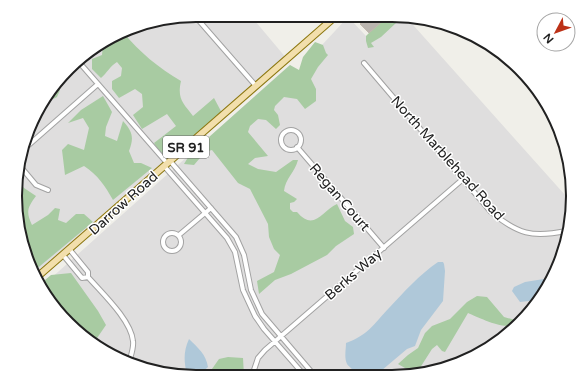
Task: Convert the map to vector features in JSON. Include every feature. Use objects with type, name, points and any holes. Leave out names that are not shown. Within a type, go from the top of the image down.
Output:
[{"type":"main road","name":"Darrow Road","points":[[41,274],[329,22]]},
{"type":"street","points":[[200,22],[256,86]]},
{"type":"street","name":"North Marblehead Road","points":[[364,63],[491,212],[512,228],[523,232],[539,234],[563,232]]},
{"type":"street","points":[[81,65],[167,163],[232,246],[237,260],[243,290],[249,305],[259,322],[300,370]]},
{"type":"street","points":[[30,144],[98,84]]},
{"type":"street","points":[[294,130],[298,133],[300,143],[297,147],[287,149],[283,146],[281,136],[284,132],[294,130]]},
{"type":"street","name":"Regan Court","points":[[297,147],[384,248]]},
{"type":"street","points":[[167,163],[232,232],[244,255],[254,298],[262,314],[310,370]]},
{"type":"street","points":[[24,170],[36,185],[48,190]]},
{"type":"street","name":"Berks Way","points":[[254,370],[258,358],[275,341],[463,178]]},
{"type":"street","points":[[179,236],[211,208]]},
{"type":"street","points":[[170,232],[179,236],[182,240],[178,249],[169,251],[165,248],[163,239],[166,234],[170,232]]},
{"type":"street","points":[[70,250],[88,272],[88,277],[129,326],[133,342],[133,350],[130,358]]},
{"type":"street","points":[[64,255],[82,278],[88,277]]},
{"type":"shaded area","points":[[185,22],[256,22],[287,59],[41,275],[31,252],[23,219],[22,185],[25,162],[35,129],[45,109],[65,81],[81,65],[99,51],[129,35],[162,25]]},
{"type":"shaded area","points":[[343,22],[353,22],[371,43],[393,22],[411,23],[565,195],[566,194],[563,230],[553,263],[537,293],[523,311],[507,327],[489,341],[459,357],[415,369],[185,370],[162,367],[129,357],[99,341],[81,327],[65,311],[45,283],[290,65],[301,78],[322,45]]},
{"type":"green space","points":[[380,22],[398,22],[381,37],[371,43],[374,47],[368,48],[366,36]]},
{"type":"green space","points":[[127,36],[150,59],[181,81],[180,97],[193,116],[214,98],[223,115],[167,163],[154,143],[176,126],[167,114],[142,129],[133,115],[143,107],[142,94],[135,89],[119,98],[112,89],[112,81],[121,76],[122,68],[117,62],[112,65],[101,78],[92,69],[92,59],[102,55],[103,49]]},
{"type":"green space","points":[[315,42],[323,45],[328,55],[318,67],[311,79],[316,89],[316,101],[305,109],[297,99],[284,97],[275,106],[274,110],[278,115],[280,125],[276,129],[266,120],[258,119],[250,126],[248,132],[268,156],[255,158],[248,164],[258,169],[276,172],[293,160],[298,160],[286,183],[284,191],[297,199],[290,203],[290,209],[293,212],[297,212],[303,218],[313,220],[337,204],[345,221],[353,227],[354,234],[336,246],[327,255],[291,274],[275,280],[259,294],[257,281],[274,272],[280,255],[274,249],[269,237],[268,224],[250,189],[238,183],[212,150],[205,152],[194,165],[184,164],[190,154],[290,65],[299,70],[303,57]]},
{"type":"green space","points":[[59,89],[57,97],[53,99],[52,98]]},
{"type":"green space","points":[[103,96],[112,112],[106,127],[105,136],[117,141],[123,121],[129,128],[132,135],[132,142],[129,151],[134,163],[141,163],[152,168],[113,200],[101,181],[84,166],[65,175],[62,150],[68,144],[84,150],[89,128],[83,118],[68,123],[81,110]]},
{"type":"green space","points":[[22,185],[36,196],[28,210],[32,225],[48,215],[55,208],[60,209],[58,220],[66,223],[76,214],[84,214],[93,222],[38,268],[25,230],[22,207]]},
{"type":"green space","points":[[71,273],[98,311],[106,325],[96,339],[81,327],[65,311],[51,293],[44,281],[51,275]]},
{"type":"green space","points":[[477,296],[487,297],[504,317],[514,320],[508,326],[504,326],[468,313],[445,352],[442,351],[437,345],[432,349],[420,368],[411,369],[398,364],[418,348],[425,333],[432,326],[450,319],[467,302]]},
{"type":"green space","points":[[228,357],[243,358],[244,370],[211,370],[219,359]]},
{"type":"water","points":[[438,262],[443,262],[445,271],[443,301],[421,330],[415,346],[407,349],[382,370],[353,370],[346,362],[346,343],[360,337],[370,329],[424,272]]},
{"type":"water","points":[[545,279],[531,301],[520,302],[512,291],[514,287],[525,282]]},
{"type":"water","points":[[189,339],[201,352],[207,362],[208,367],[205,370],[186,370],[186,348]]},
{"type":"building","points":[[362,22],[382,22],[369,33],[360,24]]}]
